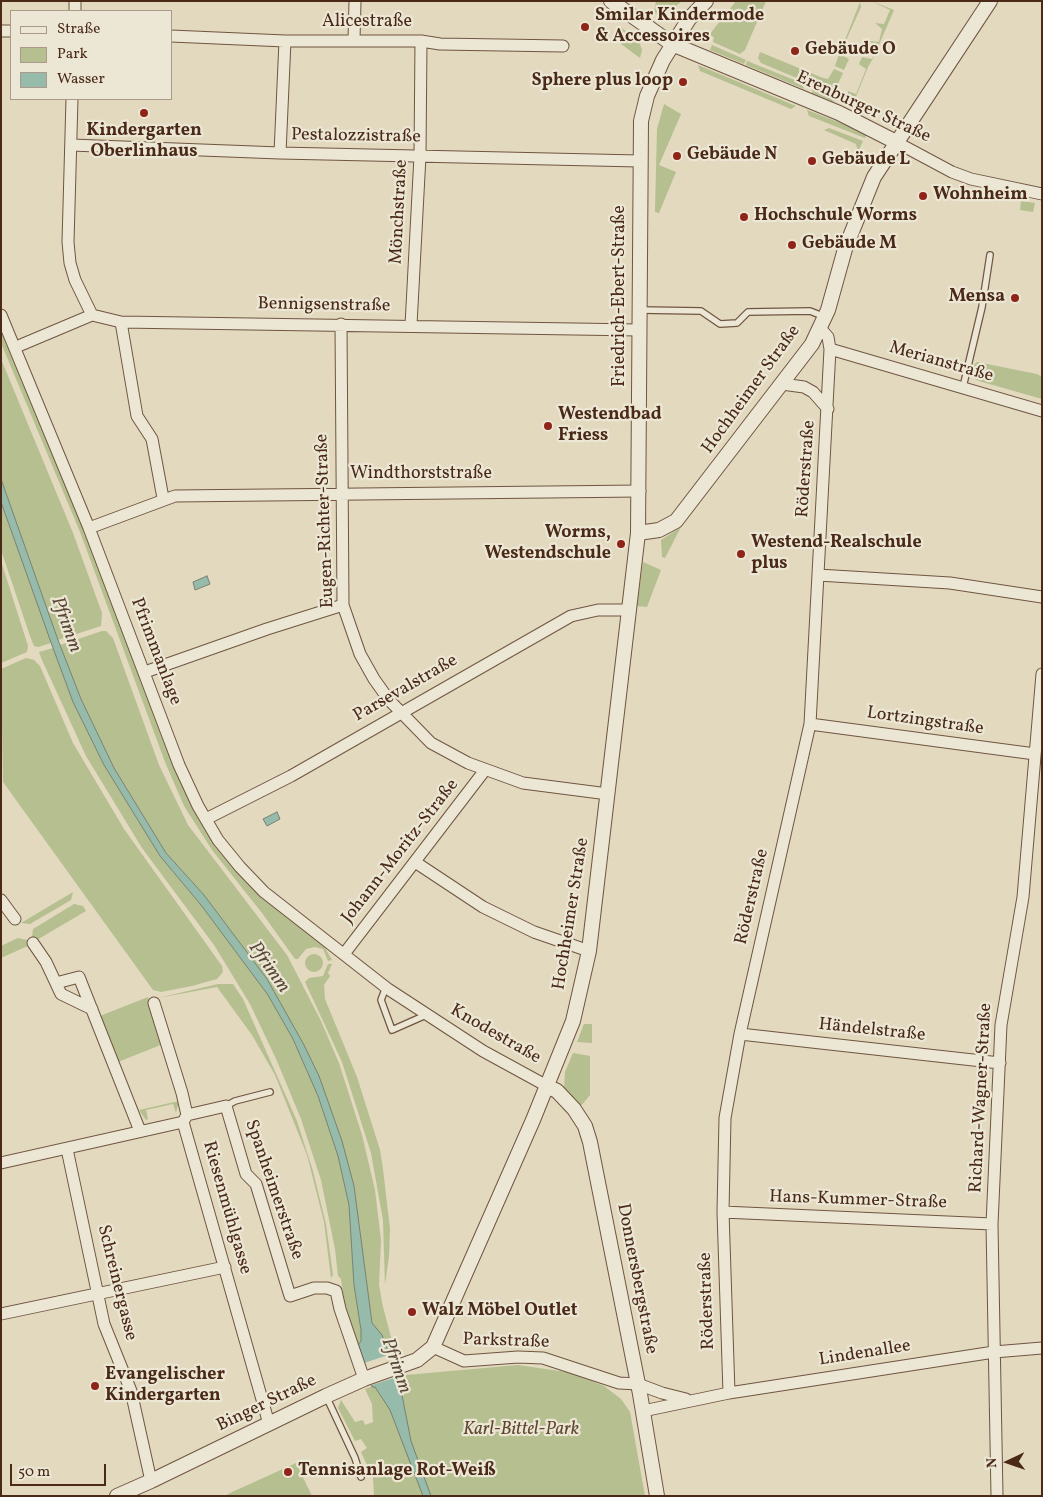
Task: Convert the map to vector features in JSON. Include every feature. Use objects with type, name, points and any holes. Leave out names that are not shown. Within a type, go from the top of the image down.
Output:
[{"type":"street","points":[[354,40],[355,1]]},
{"type":"street","name":"Erenburger Straße","points":[[612,1],[672,44],[839,113],[952,172],[971,180],[1042,194]]},
{"type":"street","name":"Friedrich-Ebert-Straße","points":[[630,610],[638,533],[640,491],[639,161],[641,121],[647,96],[656,72],[689,19],[706,1]]},
{"type":"street","name":"Hochheimer Straße","points":[[638,533],[659,530],[676,521],[812,344],[823,323],[845,249],[863,200],[874,177],[990,1]]},
{"type":"street","name":"Alicestraße","points":[[172,36],[285,41],[421,41],[440,44],[563,46]]},
{"type":"street","points":[[280,153],[285,41]]},
{"type":"street","name":"Mönchstraße","points":[[411,325],[420,156],[421,41]]},
{"type":"street","points":[[16,347],[92,315],[75,280],[70,262],[68,242],[72,100]]},
{"type":"street","name":"Pestalozzistraße","points":[[71,145],[280,153],[639,161]]},
{"type":"street","name":"Pfrimmanlage","points":[[1,315],[16,347],[89,528],[179,765],[206,818],[227,852],[252,880],[344,954]]},
{"type":"street","name":"Bennigsenstraße","points":[[92,315],[120,322],[640,330]]},
{"type":"street","points":[[120,322],[137,416],[152,439],[163,498]]},
{"type":"street","name":"Röderstraße","points":[[729,1393],[723,1212],[725,1118],[740,1034],[810,724],[830,349],[823,323]]},
{"type":"street","name":"Eugen-Richter-Straße","points":[[341,324],[340,492],[343,605],[360,654],[374,679],[400,712],[431,743],[486,770],[523,783],[608,794]]},
{"type":"street","name":"Merianstraße","points":[[830,349],[1042,411]]},
{"type":"street","name":"Röderstraße","points":[[782,384],[804,387],[813,392],[828,409]]},
{"type":"street","name":"Windthorststraße","points":[[89,528],[163,498],[175,496],[340,492],[640,491]]},
{"type":"street","points":[[818,574],[950,583],[1042,597]]},
{"type":"street","points":[[145,672],[267,628],[343,605]]},
{"type":"street","name":"Parsevalstraße","points":[[206,818],[291,776],[571,616],[598,610],[630,610]]},
{"type":"street","name":"Hochheimer Straße","points":[[433,1347],[547,1086],[573,1021],[589,951],[630,610]]},
{"type":"street","name":"Richard-Wagner-Straße","points":[[997,1496],[992,1224],[1001,1025],[1023,897],[1042,674]]},
{"type":"street","name":"Lortzingstraße","points":[[810,724],[1036,754]]},
{"type":"street","name":"Johann-Moritz-Straße","points":[[344,954],[486,770]]},
{"type":"street","points":[[415,862],[483,908],[534,932],[589,951]]},
{"type":"street","points":[[1,900],[15,919]]},
{"type":"street","points":[[33,943],[46,962],[61,994],[92,1009]]},
{"type":"street","name":"Knodestraße","points":[[344,954],[386,987],[426,1014],[483,1051],[547,1086]]},
{"type":"street","points":[[56,983],[78,977],[140,1131]]},
{"type":"street","name":"Riesenmühlgasse","points":[[154,1003],[182,1093],[185,1118],[269,1424]]},
{"type":"street","name":"Händelstraße","points":[[740,1034],[1000,1063]]},
{"type":"street","name":"Donnersbergstraße","points":[[547,1086],[566,1099],[585,1126],[638,1384],[657,1496]]},
{"type":"street","name":"Spanheimerstraße","points":[[1,1164],[140,1131],[226,1106],[246,1174],[256,1184],[290,1296],[314,1288],[327,1288],[336,1291],[340,1309],[365,1379]]},
{"type":"street","name":"Schreinergasse","points":[[67,1148],[109,1339],[133,1398],[151,1482]]},
{"type":"street","name":"Hans-Kummer-Straße","points":[[723,1212],[992,1224]]},
{"type":"street","points":[[1,1314],[225,1267]]},
{"type":"street","name":"Binger Straße","points":[[117,1496],[151,1482],[326,1396],[417,1360],[433,1347]]},
{"type":"street","name":"Parkstraße","points":[[433,1347],[464,1361],[518,1357],[543,1358],[619,1382],[638,1384]]},
{"type":"street","name":"Lindenallee","points":[[643,1411],[729,1393],[994,1352],[1042,1348]]},
{"type":"street","name":"Lindenallee","points":[[638,1384],[669,1396],[694,1400]]},
{"type":"lane","points":[[963,387],[982,306],[990,255]]},
{"type":"lane","points":[[639,310],[701,311],[720,324],[737,323],[748,312],[810,311],[823,323]]},
{"type":"lane","name":"Knodestraße","points":[[386,987],[380,1000],[392,1030],[426,1014]]},
{"type":"lane","points":[[226,1106],[235,1101],[270,1092]]},
{"type":"lane","points":[[326,1396],[355,1458],[361,1477]]},
{"type":"green space","points":[[656,1],[682,1],[671,10],[660,14],[654,13]]},
{"type":"green space","points":[[736,1],[766,1],[745,50],[740,54],[713,42],[714,37],[709,35]]},
{"type":"green space","points":[[871,1],[894,10],[878,47],[869,41],[879,42],[882,29],[875,23],[884,24],[890,10]]},
{"type":"green space","points":[[860,2],[861,7],[844,45],[852,49],[850,54],[841,50]]},
{"type":"green space","points":[[621,27],[640,44],[642,50],[640,58],[621,44],[627,35],[619,29]]},
{"type":"green space","points":[[712,45],[746,60],[744,64],[710,50]]},
{"type":"green space","points":[[879,48],[868,67],[855,99],[848,96],[848,91],[856,94],[866,69],[859,64],[862,57],[872,59]]},
{"type":"green space","points":[[760,52],[823,78],[828,79],[834,69],[843,73],[837,86],[837,95],[761,63],[758,58]]},
{"type":"green space","points":[[839,54],[849,59],[844,70],[835,66]]},
{"type":"green space","points":[[747,61],[802,83],[804,89],[746,65]]},
{"type":"green space","points":[[698,65],[796,106],[791,109],[700,71]]},
{"type":"green space","points":[[813,88],[837,98],[837,100],[833,102],[812,93]]},
{"type":"green space","points":[[664,104],[681,114],[659,165],[676,172],[659,213],[655,212],[657,129]]},
{"type":"green space","points":[[807,110],[867,133],[865,138],[809,116]]},
{"type":"green space","points":[[829,128],[863,141],[858,152],[856,144],[824,130]]},
{"type":"green space","points":[[1021,201],[1035,203],[1033,212],[1020,210]]},
{"type":"green space","points":[[1,327],[67,484],[163,741],[192,804],[207,832],[324,946],[332,960],[328,961],[323,949],[315,947],[306,949],[298,959],[295,959],[262,913],[212,850],[184,806],[165,762],[80,532],[1,343]]},
{"type":"green space","points":[[1,359],[73,533],[102,613],[101,626],[58,640],[1,479]]},
{"type":"green space","points":[[977,362],[1037,374],[1042,377],[1042,399],[975,379],[973,366]]},
{"type":"green space","points":[[1,502],[51,643],[38,647],[34,646],[30,636],[1,550]]},
{"type":"green space","points":[[681,527],[665,558],[662,557],[661,540]]},
{"type":"green space","points":[[1,561],[28,646],[27,652],[1,663]]},
{"type":"green space","points":[[643,562],[661,570],[647,607],[637,606]]},
{"type":"green space","points":[[106,631],[113,638],[159,765],[188,825],[287,955],[321,1021],[339,1063],[362,1135],[375,1190],[381,1240],[379,1285],[395,1352],[388,1355],[372,1323],[354,1186],[337,1126],[311,1059],[267,979],[204,895],[166,853],[114,768],[81,699],[60,645]]},
{"type":"green space","points":[[53,648],[73,702],[104,765],[160,856],[201,905],[268,995],[293,1039],[318,1096],[338,1156],[349,1205],[354,1285],[361,1330],[361,1341],[358,1345],[345,1307],[341,1279],[338,1276],[335,1249],[321,1180],[301,1119],[277,1061],[250,1004],[214,945],[142,848],[86,756],[39,652]]},
{"type":"green space","points":[[26,658],[34,660],[40,666],[73,743],[124,829],[222,966],[223,972],[217,979],[161,992],[153,990],[3,782],[1,669]]},
{"type":"green space","points":[[73,892],[71,900],[30,924],[21,923]]},
{"type":"green space","points":[[74,904],[83,906],[86,911],[35,941],[32,937],[33,929]]},
{"type":"green space","points":[[18,938],[27,940],[30,945],[1,958],[1,946]]},
{"type":"green space","points":[[314,954],[322,959],[323,963],[318,971],[314,972],[306,967],[305,963],[310,955]]},
{"type":"green space","points":[[328,964],[332,964],[328,973],[330,976],[324,985],[325,999],[357,1077],[380,1150],[390,1229],[385,1285],[383,1220],[371,1153],[342,1062],[305,982],[309,978],[323,976]]},
{"type":"green space","points":[[218,984],[233,984],[243,999],[297,1121],[313,1171],[326,1224],[333,1275],[331,1278],[324,1222],[307,1155],[275,1075],[252,1035],[217,987],[158,998]]},
{"type":"green space","points":[[148,997],[163,1044],[118,1062],[100,1016]]},
{"type":"green space","points":[[584,1024],[592,1024],[592,1043],[577,1042]]},
{"type":"green space","points":[[573,1053],[590,1056],[590,1095],[580,1107],[564,1088],[565,1072]]},
{"type":"green space","points":[[179,1101],[176,1113],[173,1104],[146,1110],[148,1119],[146,1120],[139,1110]]},
{"type":"green space","name":"Karl-Bittel-Park","points":[[518,1365],[573,1373],[604,1386],[621,1399],[630,1412],[645,1496],[374,1496],[373,1478],[361,1452],[367,1448],[361,1439],[355,1441],[338,1408],[341,1400],[355,1422],[363,1420],[365,1425],[373,1422],[372,1404],[365,1389],[406,1375]]},
{"type":"green space","name":"Tennisanlage Rot-Weiß","points":[[296,1463],[312,1496],[225,1496],[230,1493]]},
{"type":"water","points":[[1,479],[81,699],[114,768],[166,853],[204,895],[267,979],[319,1076],[342,1141],[354,1186],[372,1323],[382,1335],[399,1380],[411,1441],[431,1496],[423,1496],[390,1410],[375,1387],[372,1387],[358,1345],[361,1341],[361,1330],[354,1285],[349,1205],[338,1156],[318,1096],[293,1039],[268,995],[201,905],[160,856],[104,765],[73,702],[53,648],[1,502]]},
{"type":"water","points":[[207,576],[210,584],[195,590],[193,582]]},
{"type":"water","points":[[277,812],[280,819],[267,826],[263,819]]},
{"type":"pier","points":[[391,1354],[400,1376],[369,1386],[361,1364]]},
{"type":"place","name":"Smilar Kindermode & Accessoires","points":[[585,27]]},
{"type":"place","name":"Gebäude O","points":[[795,51]]},
{"type":"place","name":"Sphere plus loop","points":[[683,82]]},
{"type":"place","name":"Kindergarten Oberlinhaus","points":[[144,113]]},
{"type":"place","name":"Gebäude N","points":[[677,156]]},
{"type":"place","name":"Gebäude L","points":[[812,161]]},
{"type":"place","name":"Wohnheim","points":[[923,196]]},
{"type":"place","name":"Hochschule Worms","points":[[744,217]]},
{"type":"place","name":"Gebäude M","points":[[792,245]]},
{"type":"place","name":"Mensa","points":[[1015,298]]},
{"type":"place","name":"Westendbad Friess","points":[[548,426]]},
{"type":"place","name":"Worms, Westendschule","points":[[621,544]]},
{"type":"place","name":"Westend-Realschule plus","points":[[741,554]]},
{"type":"place","name":"Walz Möbel Outlet","points":[[412,1312]]},
{"type":"place","name":"Evangelischer Kindergarten","points":[[95,1386]]},
{"type":"place","name":"Tennisanlage Rot-Weiß","points":[[288,1472]]},
{"type":"water label","name":"Pfrimm","points":[[65,625]]},
{"type":"water label","name":"Pfrimm","points":[[268,968]]},
{"type":"water label","name":"Pfrimm","points":[[395,1366]]}]
